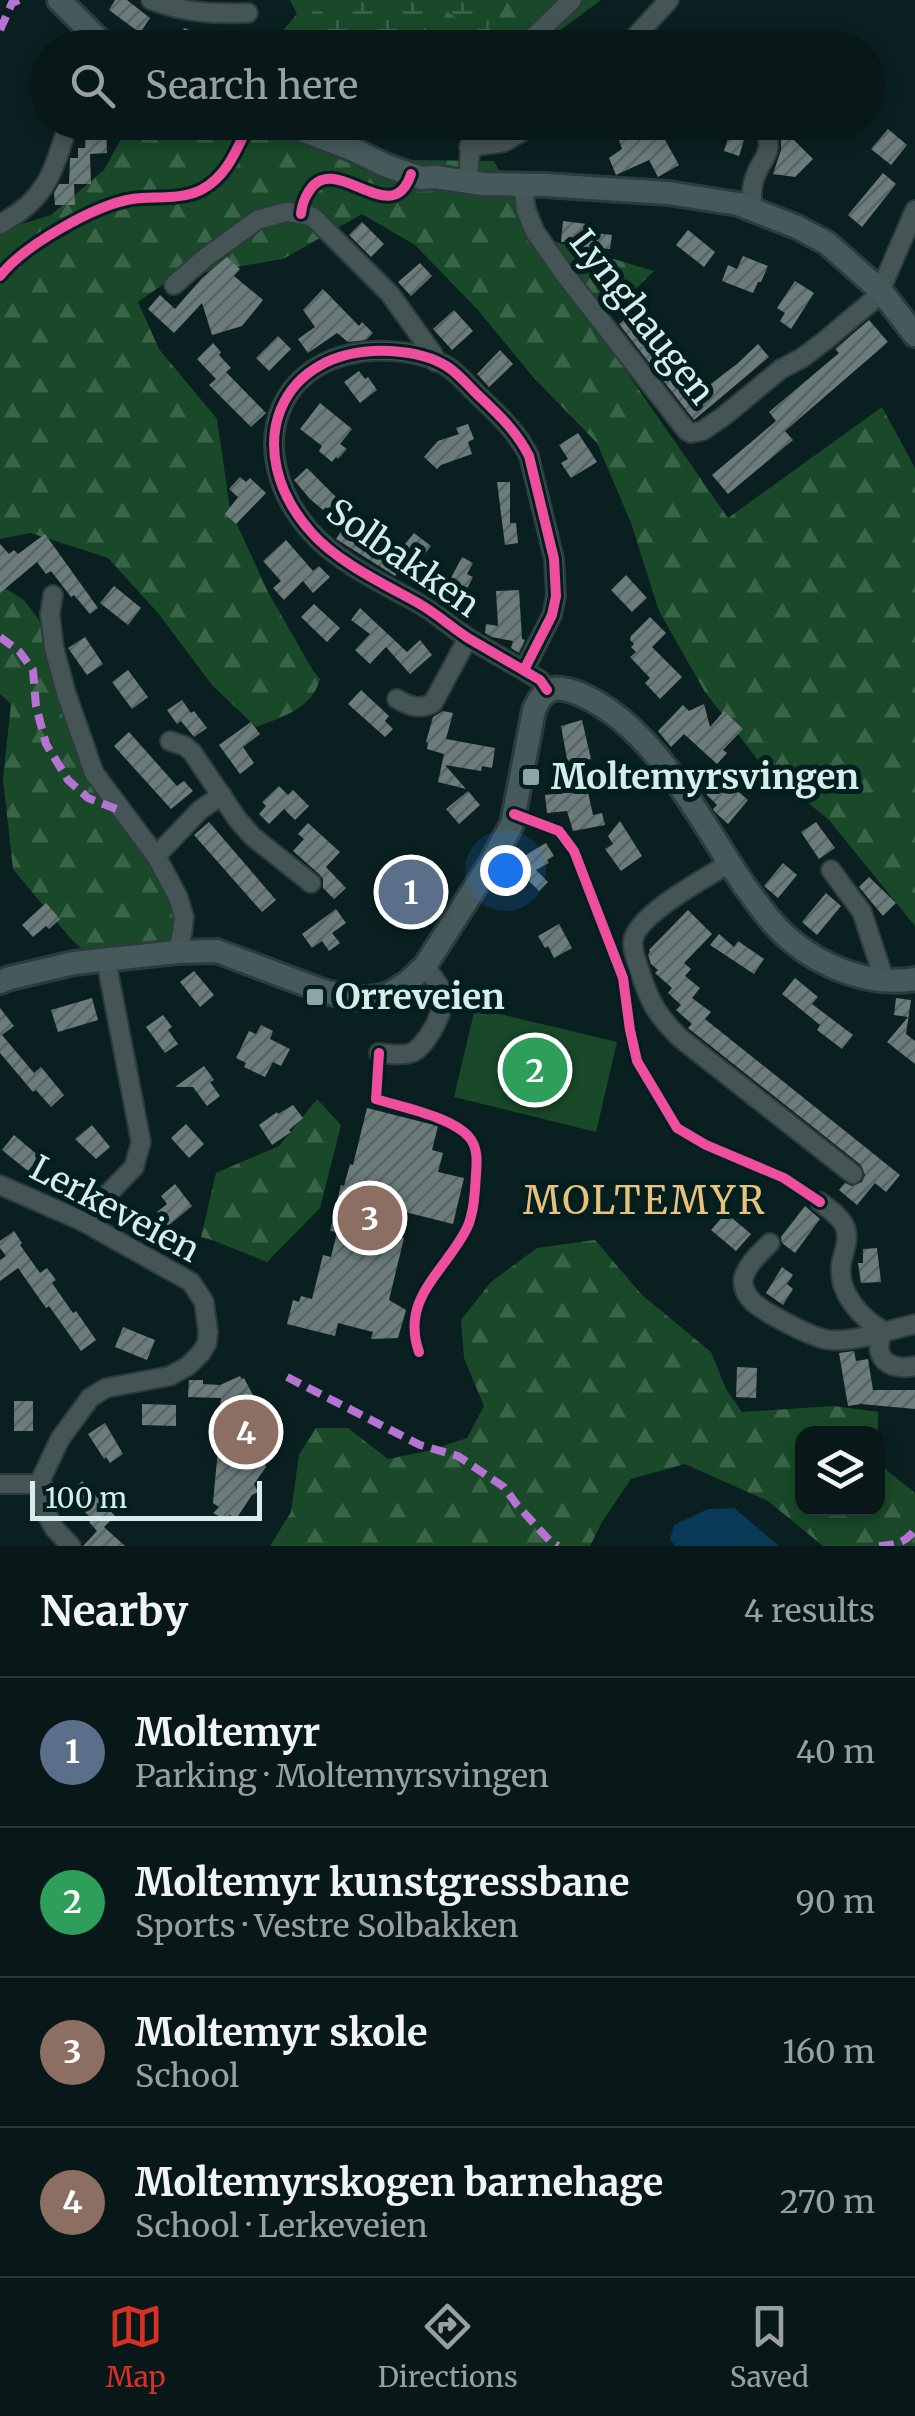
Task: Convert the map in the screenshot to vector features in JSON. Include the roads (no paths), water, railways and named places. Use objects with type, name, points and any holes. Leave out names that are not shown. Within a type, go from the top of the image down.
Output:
[{"type":"main road","points":[[59,0],[88,30]]},
{"type":"main road","points":[[328,140],[422,178],[668,194],[751,208],[827,243],[881,290],[915,335]]},
{"type":"main road","points":[[0,982],[48,968],[176,952],[216,952],[323,991],[353,999],[378,998],[408,982],[425,966],[492,860],[512,824],[539,697],[547,690],[564,687],[593,700],[627,725],[650,749],[785,936],[824,962],[852,973],[886,982],[915,980]]},
{"type":"street","points":[[151,0],[203,14],[248,13]]},
{"type":"street","points":[[541,30],[572,0]]},
{"type":"street","points":[[642,30],[669,0]]},
{"type":"street","points":[[1,224],[43,192],[62,140]]},
{"type":"street","points":[[468,180],[470,140]]},
{"type":"street","points":[[469,147],[508,140]]},
{"type":"street","points":[[751,208],[753,182],[768,154],[768,140]]},
{"type":"street","name":"Lynghaugen","points":[[523,186],[526,210],[535,232],[646,381],[691,433],[702,431],[781,369],[827,340],[881,290]]},
{"type":"street","points":[[881,290],[915,210]]},
{"type":"street","name":"Solbakken","points":[[174,284],[257,220],[286,212],[313,217],[390,294],[436,362]]},
{"type":"street","name":"Solbakken","points":[[524,670],[552,615],[556,596],[554,559],[529,456],[508,423],[448,368],[407,352],[372,350],[320,366],[290,391],[276,422],[274,443],[284,492],[297,515],[314,536],[364,574],[540,680],[547,690]]},
{"type":"street","points":[[53,594],[50,614],[54,648],[66,693],[94,773],[156,856],[178,897],[184,917],[176,952]]},
{"type":"street","name":"Solbakken","points":[[397,699],[419,707],[433,703],[468,638]]},
{"type":"street","points":[[170,741],[192,752],[252,836],[311,883]]},
{"type":"street","points":[[156,856],[200,810],[222,795]]},
{"type":"street","points":[[730,863],[651,914],[636,930],[634,951],[647,994],[658,1016],[680,1038],[853,1174]]},
{"type":"street","points":[[831,870],[862,912],[886,982]]},
{"type":"street","points":[[82,1222],[134,1167],[142,1142],[106,960]]},
{"type":"street","points":[[379,1053],[413,1052],[423,1044],[442,1012],[442,991],[425,966]]},
{"type":"street","name":"Lerkeveien","points":[[0,1185],[82,1222],[191,1282],[204,1302],[208,1332],[202,1354],[170,1376],[106,1388],[90,1398],[60,1439],[41,1484]]},
{"type":"street","points":[[820,1202],[845,1226],[842,1285],[850,1301],[882,1332]]},
{"type":"street","points":[[770,1243],[743,1277],[744,1290],[754,1303],[826,1340],[850,1340],[915,1324]]},
{"type":"street","points":[[882,1332],[878,1346],[883,1360],[894,1367],[915,1366]]},
{"type":"street","points":[[0,1484],[41,1484],[46,1516],[71,1546]]},
{"type":"water","points":[[734,1508],[779,1546],[675,1546],[670,1539],[674,1525],[708,1509]]},
{"type":"place","name":"Moltemyrsvingen","points":[[531,777]]},
{"type":"place","name":"Moltemyr","points":[[411,892]]},
{"type":"place","name":"Orreveien","points":[[315,997]]},
{"type":"place","name":"Moltemyr kunstgressbane","points":[[535,1070]]},
{"type":"place","name":"Moltemyr skole","points":[[370,1218]]},
{"type":"place","name":"Moltemyrskogen barnehage","points":[[246,1432]]},
{"type":"district","name":"MOLTEMYR","points":[[645,1201]]}]
